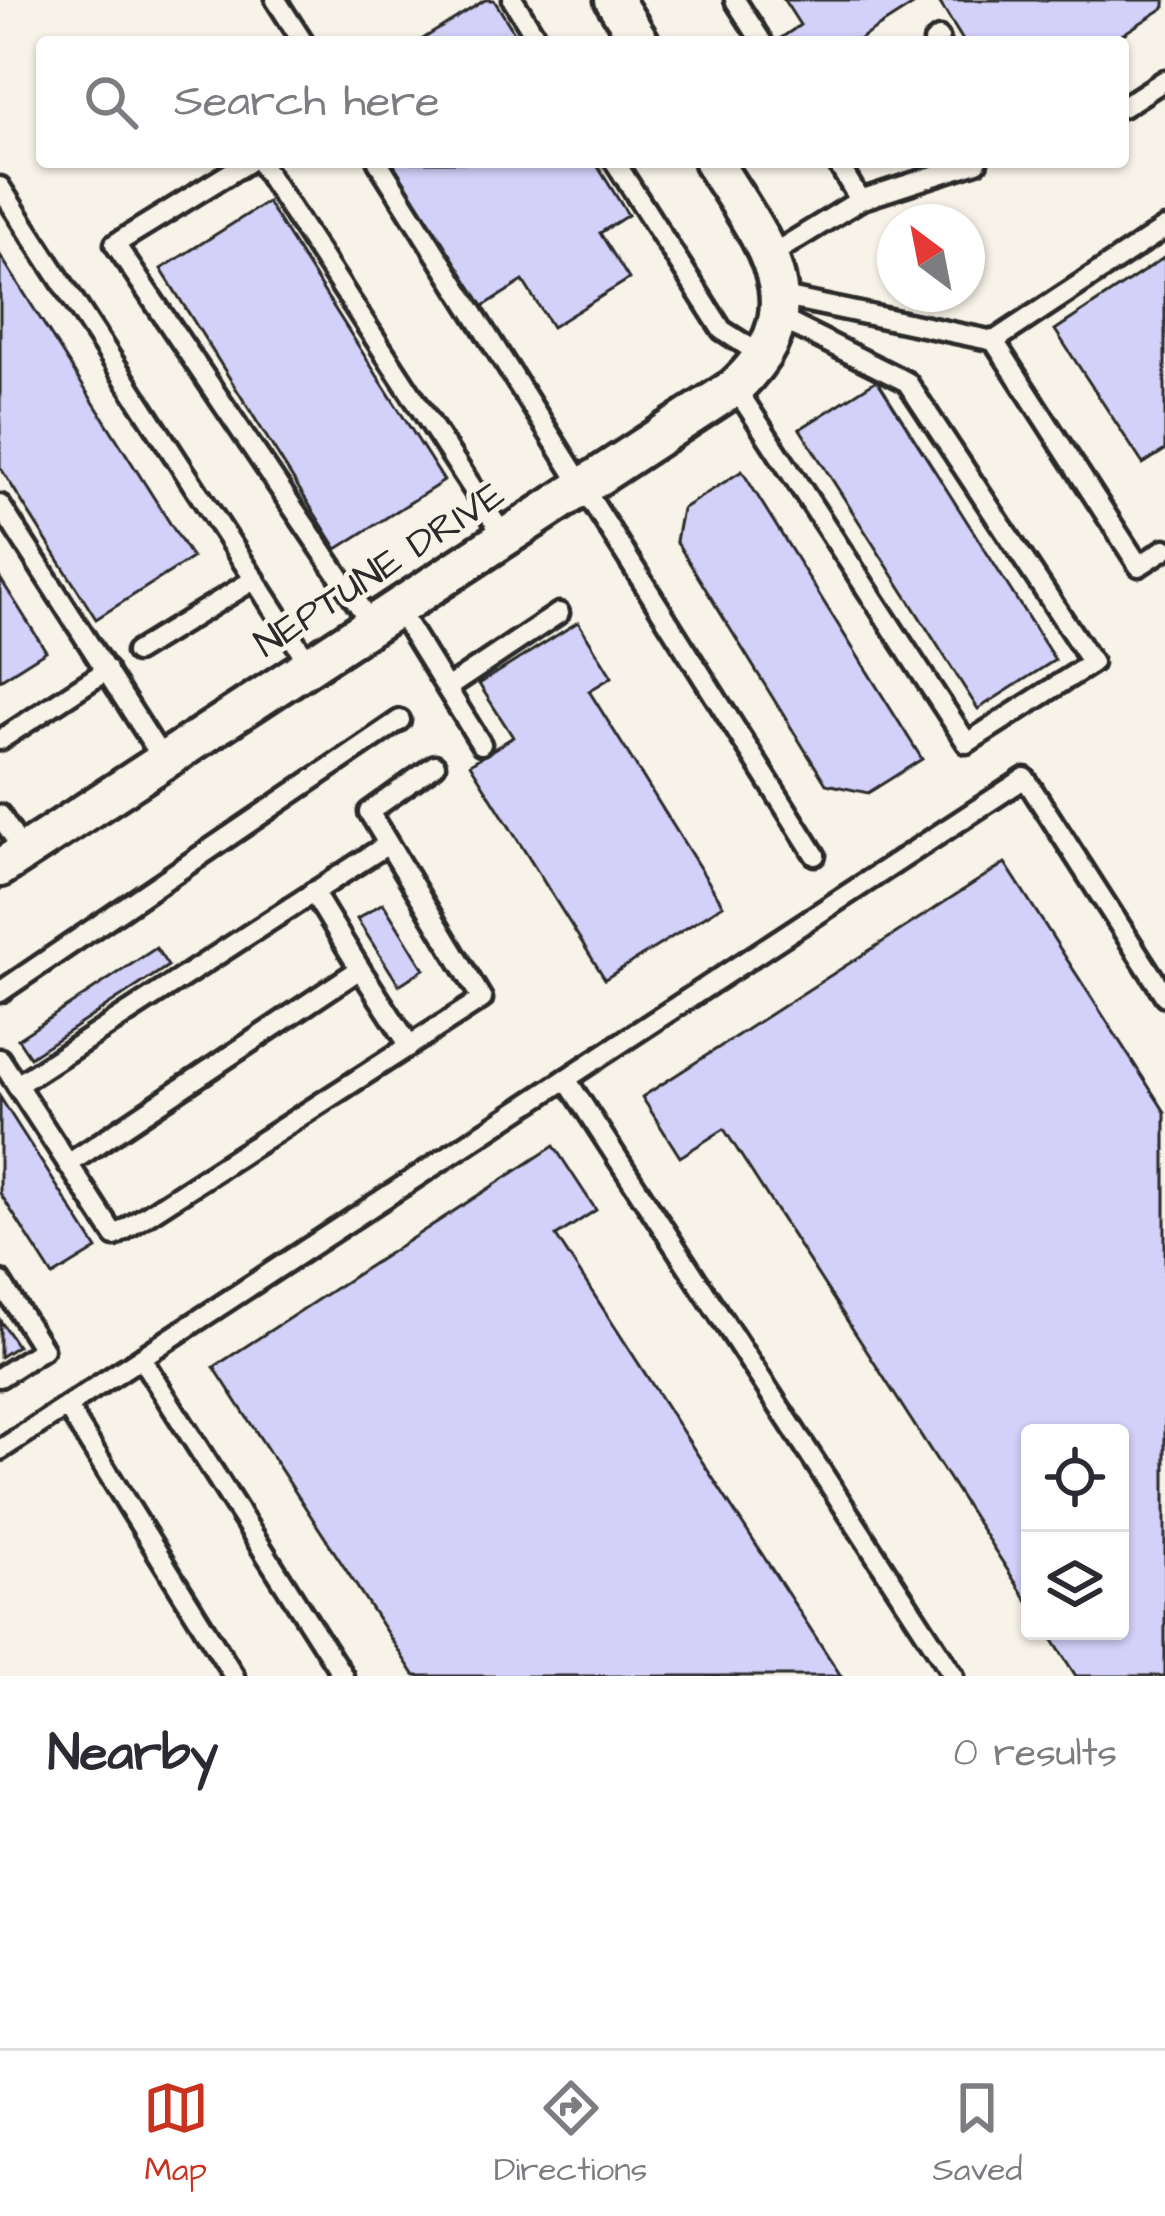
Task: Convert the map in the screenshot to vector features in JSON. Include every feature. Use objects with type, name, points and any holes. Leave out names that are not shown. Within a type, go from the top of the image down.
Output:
[{"type":"street","points":[[614,0],[636,36]]},
{"type":"street","points":[[717,168],[771,256],[778,306]]},
{"type":"street","name":"NEPTUNE DRIVE","points":[[12,860],[735,387],[763,356],[778,306]]},
{"type":"lane","points":[[276,0],[299,36]]},
{"type":"lane","points":[[513,0],[535,36]]},
{"type":"lane","points":[[735,0],[758,36]]},
{"type":"lane","points":[[1129,103],[1165,80]]},
{"type":"lane","points":[[238,168],[115,244],[385,616],[446,688],[481,744]]},
{"type":"lane","points":[[264,168],[506,538]]},
{"type":"lane","points":[[382,168],[815,855]]},
{"type":"lane","points":[[619,168],[722,330],[763,356]]},
{"type":"lane","points":[[841,168],[860,200]]},
{"type":"lane","points":[[771,256],[860,200],[959,168]]},
{"type":"lane","points":[[0,187],[310,665]]},
{"type":"lane","points":[[778,306],[994,341],[1165,228]]},
{"type":"lane","points":[[735,387],[967,743],[1092,663],[907,382],[778,306]]},
{"type":"lane","points":[[994,341],[1138,566],[1165,549]]},
{"type":"lane","points":[[0,505],[164,760]]},
{"type":"lane","points":[[136,652],[255,579]]},
{"type":"lane","points":[[446,688],[559,613]]},
{"type":"lane","points":[[0,740],[106,670]]},
{"type":"lane","points":[[0,992],[400,720]]},
{"type":"lane","points":[[0,1059],[115,1236],[482,999],[369,812],[435,765]]},
{"type":"lane","points":[[0,1450],[1025,778],[1165,996]]},
{"type":"lane","points":[[0,815],[12,860]]},
{"type":"lane","points":[[17,1085],[388,844]]},
{"type":"lane","points":[[314,892],[410,1046]]},
{"type":"lane","points":[[68,1164],[360,969]]},
{"type":"lane","points":[[566,1079],[954,1676]]},
{"type":"lane","points":[[0,1281],[43,1349],[0,1377]]},
{"type":"lane","points":[[141,1358],[343,1676]]},
{"type":"lane","points":[[67,1407],[234,1676]]},
{"type":"building","points":[[485,0],[494,0],[516,36],[428,36]]},
{"type":"building","points":[[784,0],[921,0],[864,36],[784,36],[800,25]]},
{"type":"building","points":[[938,0],[1165,0],[1165,7],[1120,36],[960,36]]},
{"type":"building","points":[[395,168],[599,168],[628,215],[600,233],[629,279],[552,327],[523,281],[482,307]]},
{"type":"building","points":[[267,202],[444,481],[337,549],[161,269]]},
{"type":"building","points":[[0,255],[192,558],[96,619],[0,467]]},
{"type":"building","points":[[1165,257],[1165,450],[1143,464],[1055,330]]},
{"type":"building","points":[[877,380],[1055,660],[978,709],[800,429]]},
{"type":"building","points":[[742,471],[922,759],[868,793],[826,784],[676,541],[682,509]]},
{"type":"building","points":[[0,578],[46,651],[0,680]]},
{"type":"building","points":[[578,622],[612,677],[589,691],[723,905],[605,979],[470,764],[513,737],[479,684]]},
{"type":"building","points":[[1005,863],[1165,1112],[1165,1676],[1076,1676],[1053,1640],[1129,1640],[1129,1424],[1021,1424],[1021,1591],[724,1129],[680,1157],[642,1097]]},
{"type":"building","points":[[383,903],[424,969],[399,985],[357,919]]},
{"type":"building","points":[[156,948],[168,966],[30,1057],[18,1039]]},
{"type":"building","points":[[0,1097],[97,1249],[53,1276],[0,1193]]},
{"type":"building","points":[[554,1146],[596,1210],[556,1236],[841,1676],[415,1676],[214,1367]]},
{"type":"building","points":[[0,1320],[17,1346],[0,1357]]}]
